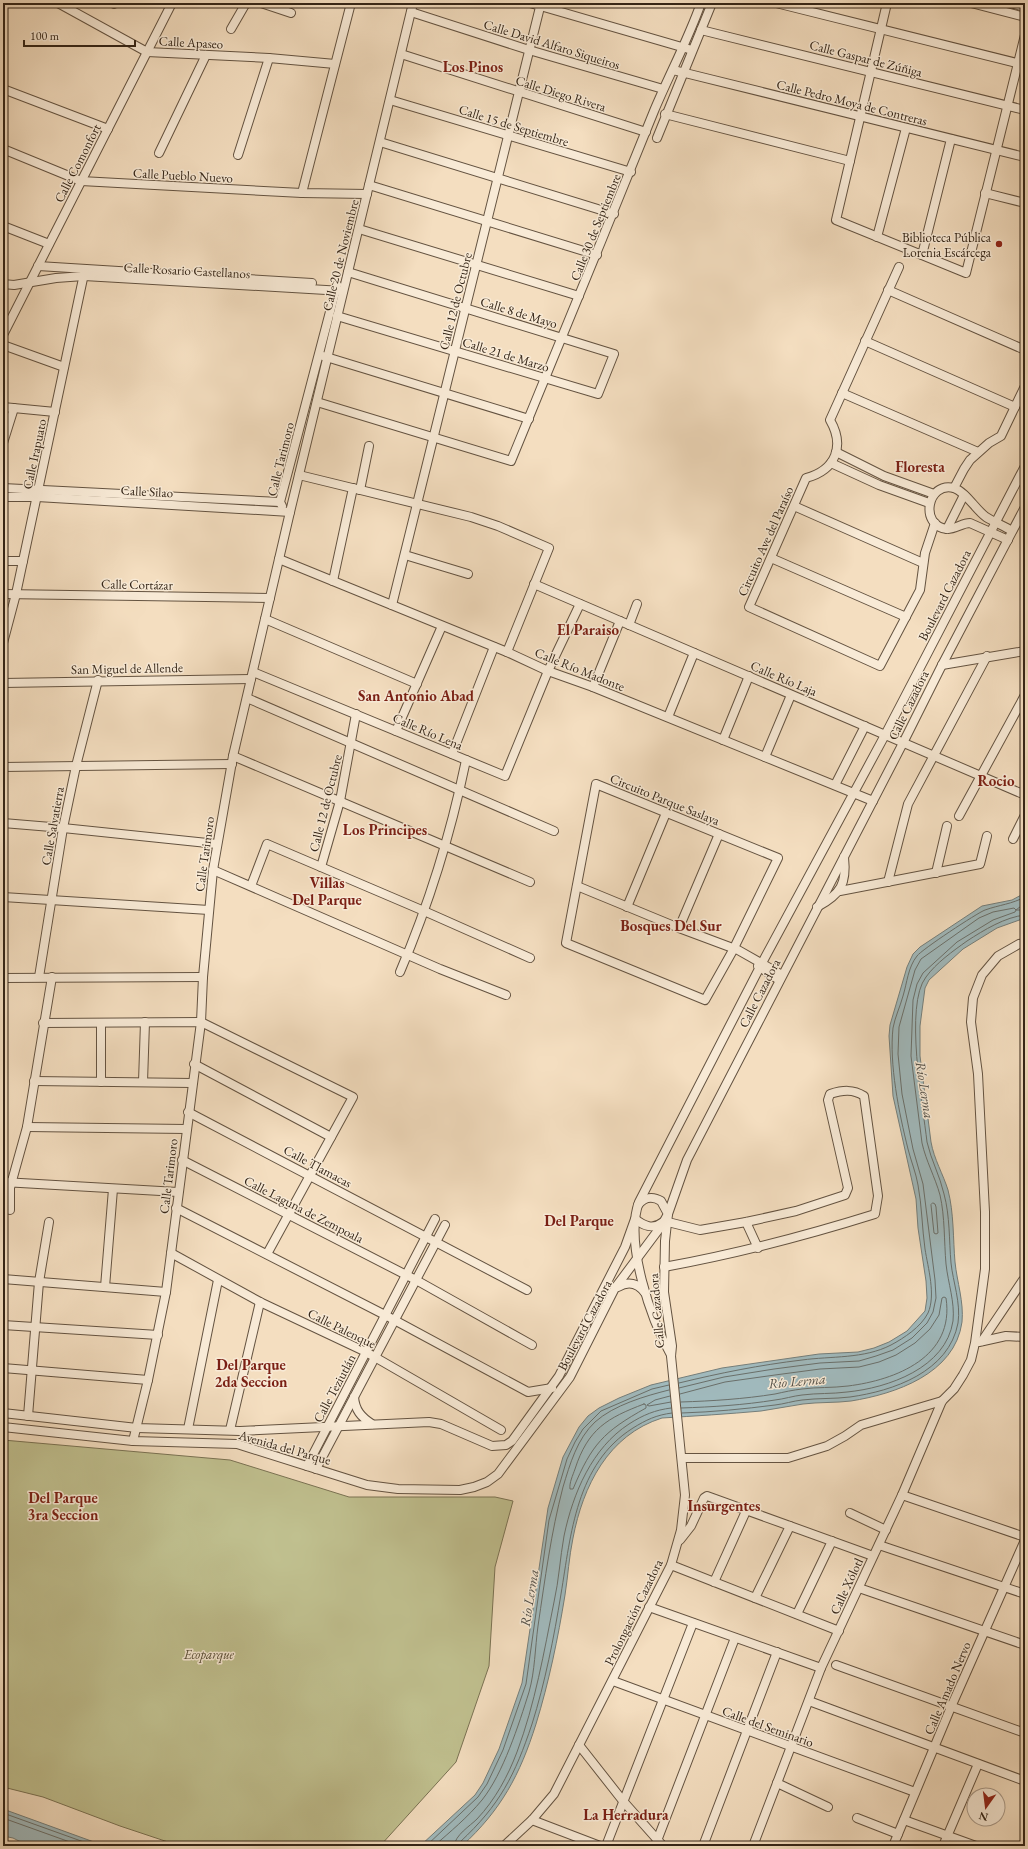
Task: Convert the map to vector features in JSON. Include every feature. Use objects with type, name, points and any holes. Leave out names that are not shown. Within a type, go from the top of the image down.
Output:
[{"type":"street","name":"Calle Apaseo","points":[[58,3],[147,52],[269,58],[335,64]]},
{"type":"street","name":"Calle Comonfort","points":[[3,335],[172,3]]},
{"type":"street","points":[[231,29],[246,3]]},
{"type":"street","points":[[261,3],[291,14]]},
{"type":"street","points":[[302,193],[351,3]]},
{"type":"street","name":"Calle 20 de Noviembre","points":[[290,512],[328,358],[337,316],[340,288],[348,272],[413,3]]},
{"type":"street","points":[[530,3],[542,4],[693,49]]},
{"type":"street","points":[[776,3],[1022,64]]},
{"type":"street","points":[[888,3],[836,220],[966,273],[1007,105],[1022,64],[1025,35]]},
{"type":"street","points":[[971,3],[1025,16]]},
{"type":"street","points":[[1010,3],[1025,7]]},
{"type":"street","name":"Calle 12 de Octubre","points":[[392,605],[529,50],[542,4]]},
{"type":"street","points":[[657,138],[665,114],[711,5],[698,4]]},
{"type":"street","name":"Calle 30 de Septiembre","points":[[434,437],[511,461],[614,214],[663,89],[683,46],[698,4]]},
{"type":"street","name":"Calle David Alfaro Siqueiros","points":[[411,12],[529,50],[663,89]]},
{"type":"street","name":"Calle Gaspar de Zúñiga","points":[[701,30],[1025,110]]},
{"type":"street","name":"Calle Diego Rivera","points":[[401,54],[646,132]]},
{"type":"street","points":[[159,153],[206,55]]},
{"type":"street","points":[[238,156],[269,58]]},
{"type":"street","name":"Calle Pedro Moya de Contreras","points":[[673,70],[1025,157]]},
{"type":"street","points":[[3,89],[108,129]]},
{"type":"street","name":"Calle 15 de Septiembre","points":[[390,100],[631,172]]},
{"type":"street","points":[[665,114],[850,161]]},
{"type":"street","points":[[877,237],[906,128]]},
{"type":"street","points":[[922,255],[951,139]]},
{"type":"street","points":[[380,142],[614,214]]},
{"type":"street","name":"Calle Pueblo Nuevo","points":[[3,149],[81,181],[302,193],[367,194]]},
{"type":"street","points":[[369,185],[597,254]]},
{"type":"street","points":[[985,193],[1025,203]]},
{"type":"street","points":[[3,226],[49,244]]},
{"type":"street","points":[[359,229],[579,296]]},
{"type":"street","name":"Calle Rosario Castellanos","points":[[38,266],[84,273],[340,288]]},
{"type":"street","name":"Circuito Ave del Paraíso","points":[[899,267],[830,420],[836,430],[838,441],[836,452],[831,463],[824,470],[816,475],[806,478],[749,607],[880,666],[920,590],[923,563],[935,523]]},
{"type":"street","name":"Calle 8 de Mayo","points":[[348,272],[614,354],[598,394]]},
{"type":"street","name":"Calle Rosario Castellanos","points":[[3,284],[14,285],[84,273]]},
{"type":"street","name":"Calle Irapuato","points":[[3,643],[16,594],[84,273]]},
{"type":"street","name":"Calle Tarimoro","points":[[133,1441],[158,1335],[166,1292],[200,1022],[208,910],[217,844],[232,760],[290,512],[284,510],[280,502],[318,355],[340,288]]},
{"type":"street","points":[[888,290],[1025,350]]},
{"type":"street","name":"Calle 21 de Marzo","points":[[337,316],[598,394]]},
{"type":"street","points":[[865,341],[1015,407]]},
{"type":"street","points":[[3,345],[64,367]]},
{"type":"street","points":[[318,355],[528,419]]},
{"type":"street","points":[[954,488],[964,469],[978,452],[1001,436],[1025,386]]},
{"type":"street","points":[[842,393],[978,452]]},
{"type":"street","points":[[316,402],[434,437]]},
{"type":"street","points":[[3,407],[55,412]]},
{"type":"street","points":[[3,443],[14,408]]},
{"type":"street","points":[[333,581],[356,489],[369,446]]},
{"type":"street","points":[[836,452],[884,476],[934,494]]},
{"type":"street","points":[[831,463],[879,485],[929,503]]},
{"type":"street","name":"Boulevard Cazadora","points":[[885,735],[1025,466]]},
{"type":"street","points":[[299,475],[484,522],[549,548],[507,652]]},
{"type":"street","name":"Calle Silao","points":[[3,488],[38,493],[290,512]]},
{"type":"street","points":[[1008,540],[970,523],[947,528],[935,523],[929,514],[929,503],[934,494],[943,488],[954,488],[964,495],[978,511],[1012,531]]},
{"type":"street","name":"Calle Silao","points":[[3,496],[38,493],[280,502]]},
{"type":"street","points":[[947,528],[964,495]]},
{"type":"street","points":[[794,506],[923,563]]},
{"type":"street","points":[[942,665],[1025,508]]},
{"type":"street","points":[[405,555],[468,574]]},
{"type":"street","points":[[771,558],[906,617]]},
{"type":"street","name":"Calle Río Madonte","points":[[279,559],[507,652],[548,671],[593,687],[873,801]]},
{"type":"street","points":[[3,561],[23,561]]},
{"type":"street","name":"Calle Río Laja","points":[[534,584],[1025,795]]},
{"type":"street","name":"Calle Cortázar","points":[[3,594],[270,598]]},
{"type":"street","points":[[548,671],[580,604]]},
{"type":"street","points":[[629,625],[637,604]]},
{"type":"street","points":[[265,619],[417,684]]},
{"type":"street","points":[[593,687],[620,621]]},
{"type":"street","points":[[396,731],[442,626]]},
{"type":"street","points":[[452,754],[494,647]]},
{"type":"street","points":[[942,665],[987,656],[1025,651]]},
{"type":"street","points":[[668,717],[694,653]]},
{"type":"street","points":[[888,882],[908,804],[987,656]]},
{"type":"street","name":"Calle Cazadora","points":[[671,1356],[672,1346],[664,1292],[666,1222],[687,1160],[780,977],[904,742],[942,665]]},
{"type":"street","name":"Calle Río Lena","points":[[252,675],[356,714],[505,776],[548,671]]},
{"type":"street","name":"San Miguel de Allende","points":[[3,683],[252,675]]},
{"type":"street","points":[[723,740],[749,676]]},
{"type":"street","name":"Calle Salvatierra","points":[[39,978],[63,828],[76,766],[98,680]]},
{"type":"street","points":[[765,757],[791,694]]},
{"type":"street","points":[[960,816],[1025,695]]},
{"type":"street","points":[[247,698],[554,831]]},
{"type":"street","name":"Calle 12 de Octubre","points":[[251,886],[267,844],[321,867],[340,801],[352,744],[356,714]]},
{"type":"street","points":[[835,785],[865,726]]},
{"type":"street","name":"Calle Cazadora","points":[[671,1356],[658,1328],[645,1293],[638,1258],[635,1218],[637,1206],[761,965],[885,735]]},
{"type":"street","points":[[3,767],[76,766],[232,760],[340,801],[530,882]]},
{"type":"street","points":[[400,972],[424,911],[445,846],[466,760]]},
{"type":"street","name":"Circuito Parque Saslaya","points":[[596,784],[719,834],[778,858],[705,1000],[566,943],[596,784]]},
{"type":"street","points":[[627,907],[666,812]]},
{"type":"street","points":[[1013,839],[1025,815]]},
{"type":"street","points":[[3,823],[217,844]]},
{"type":"street","points":[[936,872],[947,826]]},
{"type":"street","points":[[679,928],[719,834]]},
{"type":"street","points":[[840,891],[980,864],[986,836]]},
{"type":"street","points":[[817,907],[829,901],[840,891],[846,874],[844,857]]},
{"type":"street","points":[[321,867],[530,958]]},
{"type":"street","points":[[213,870],[506,995]]},
{"type":"street","points":[[577,886],[731,949],[780,977]]},
{"type":"street","points":[[3,897],[208,910]]},
{"type":"street","points":[[978,1342],[985,1268],[985,1212],[978,1074],[971,1022],[973,998],[982,975],[998,956],[1019,944],[1025,943]]},
{"type":"street","points":[[10,1210],[12,1183],[27,1127],[52,977]]},
{"type":"street","points":[[3,978],[203,977]]},
{"type":"street","points":[[101,1082],[102,1022]]},
{"type":"street","points":[[144,1082],[145,1022]]},
{"type":"street","points":[[44,1023],[200,1022],[353,1097],[267,1254]]},
{"type":"street","points":[[194,1064],[331,1137]]},
{"type":"street","points":[[34,1081],[192,1083]]},
{"type":"street","points":[[635,1218],[643,1224],[652,1227],[666,1222],[700,1230],[746,1222],[796,1210],[845,1195],[848,1188],[828,1100],[830,1094],[841,1090],[856,1091],[864,1096],[878,1196],[874,1214],[817,1232],[758,1248],[664,1267]]},
{"type":"street","name":"Calle Tlamacas","points":[[188,1112],[527,1290]]},
{"type":"street","points":[[27,1127],[186,1129]]},
{"type":"street","name":"Calle Laguna de Zempoala","points":[[182,1160],[406,1274],[532,1344]]},
{"type":"street","points":[[3,1182],[178,1192]]},
{"type":"street","points":[[105,1287],[113,1189]]},
{"type":"street","points":[[637,1206],[645,1199],[656,1198],[664,1205],[668,1214]]},
{"type":"street","points":[[176,1208],[385,1315],[528,1392],[564,1386]]},
{"type":"street","name":"Boulevard Cazadora","points":[[515,1444],[559,1376],[625,1247],[635,1218]]},
{"type":"street","name":"Calle Teziutlán","points":[[307,1466],[435,1219]]},
{"type":"street","points":[[28,1416],[36,1328],[38,1282],[49,1222]]},
{"type":"street","name":"Boulevard Cazadora","points":[[515,1444],[564,1386],[615,1288],[666,1222]]},
{"type":"street","points":[[746,1222],[758,1248]]},
{"type":"street","name":"Calle Teziutlán","points":[[316,1469],[445,1225]]},
{"type":"street","name":"Calle Palenque","points":[[171,1253],[260,1302],[366,1352],[501,1430]]},
{"type":"street","points":[[3,1279],[166,1292]]},
{"type":"street","points":[[188,1429],[218,1280]]},
{"type":"street","points":[[978,1342],[1024,1280]]},
{"type":"street","points":[[615,1288],[623,1284],[631,1283],[639,1286],[645,1293]]},
{"type":"street","points":[[230,1430],[260,1302]]},
{"type":"street","points":[[3,1325],[158,1335]]},
{"type":"street","points":[[978,1342],[1006,1336],[1025,1337]]},
{"type":"street","name":"Calle Xólotl","points":[[753,1846],[821,1668],[902,1495],[942,1401],[954,1389],[964,1375],[978,1342]]},
{"type":"street","name":"Prolongación Cazadora","points":[[504,1846],[532,1820],[554,1794],[671,1565],[681,1530],[685,1494],[671,1356]]},
{"type":"street","points":[[3,1368],[32,1372],[148,1380]]},
{"type":"street","points":[[354,1397],[357,1410],[372,1424]]},
{"type":"street","points":[[682,1458],[788,1458],[827,1446],[861,1425],[942,1401]]},
{"type":"street","name":"Avenida del Parque","points":[[3,1413],[137,1428],[230,1430],[429,1422],[441,1424],[492,1446],[515,1444]]},
{"type":"street","name":"Avenida del Parque","points":[[3,1427],[133,1441],[237,1444],[367,1485],[382,1488],[460,1490],[474,1487],[487,1482],[498,1474],[515,1444]]},
{"type":"street","points":[[902,1495],[1025,1537]]},
{"type":"street","points":[[677,1543],[691,1526],[704,1498],[707,1496],[747,1509],[873,1556]]},
{"type":"street","points":[[714,1582],[747,1509]]},
{"type":"street","points":[[850,1513],[886,1530]]},
{"type":"street","points":[[755,1598],[790,1526]]},
{"type":"street","name":"Calle Amado Nervo","points":[[893,1846],[951,1707],[1025,1540]]},
{"type":"street","points":[[797,1614],[832,1541]]},
{"type":"street","points":[[878,1545],[1025,1594]]},
{"type":"street","points":[[671,1565],[839,1631]]},
{"type":"street","points":[[859,1588],[1025,1645]]},
{"type":"street","points":[[649,1607],[821,1668]]},
{"type":"street","points":[[606,1846],[693,1623]]},
{"type":"street","points":[[656,1843],[735,1638]]},
{"type":"street","points":[[704,1846],[777,1652]]},
{"type":"street","points":[[836,1665],[1025,1733]]},
{"type":"street","name":"Calle del Seminario","points":[[612,1682],[915,1792]]},
{"type":"street","points":[[809,1701],[1025,1781]]},
{"type":"street","points":[[579,1745],[656,1843],[663,1846]]},
{"type":"street","points":[[943,1846],[978,1764]]},
{"type":"street","points":[[778,1783],[828,1807]]},
{"type":"street","points":[[857,1818],[898,1834]]},
{"type":"street","points":[[532,1820],[600,1846]]},
{"type":"street","points":[[904,1820],[976,1846]]},
{"type":"street","points":[[1023,1846],[1025,1841]]},
{"type":"green space","name":"Ecoparque","points":[[3,1440],[230,1460],[349,1497],[495,1497],[513,1501],[495,1567],[489,1666],[456,1762],[380,1846],[180,1846],[120,1826],[43,1797],[3,1787]]},
{"type":"water","name":"Río Lerma","points":[[1025,893],[1025,918],[997,928],[963,949],[929,980],[925,988],[920,1026],[920,1056],[931,1142],[950,1199],[955,1262],[962,1307],[962,1322],[957,1340],[948,1355],[935,1368],[920,1378],[904,1387],[886,1393],[845,1402],[803,1404],[761,1411],[662,1418],[643,1426],[627,1437],[613,1450],[601,1465],[591,1482],[577,1519],[570,1552],[562,1611],[549,1676],[536,1724],[516,1776],[508,1791],[488,1819],[462,1846],[420,1846],[475,1795],[483,1783],[499,1749],[522,1683],[548,1508],[563,1457],[579,1427],[588,1416],[599,1408],[619,1398],[651,1385],[722,1368],[819,1354],[858,1352],[874,1348],[889,1342],[907,1331],[925,1311],[927,1298],[926,1281],[918,1228],[916,1199],[893,1096],[889,1036],[890,1025],[907,967],[913,954],[920,947],[982,906],[1012,900]]},
{"type":"water","points":[[3,1809],[105,1846],[29,1846],[13,1838],[3,1836]]},
{"type":"place","name":"Biblioteca Pública Lorenia Escárcega","points":[[999,244]]},
{"type":"district","name":"Los Pinos","points":[[473,67]]},
{"type":"district","name":"Floresta","points":[[920,467]]},
{"type":"district","name":"El Paraiso","points":[[588,630]]},
{"type":"district","name":"San Antonio Abad","points":[[416,696]]},
{"type":"district","name":"Rocio","points":[[996,781]]},
{"type":"district","name":"Los Principes","points":[[385,830]]},
{"type":"district","name":"Villas Del Parque","points":[[327,892]]},
{"type":"district","name":"Bosques Del Sur","points":[[671,926]]},
{"type":"district","name":"Del Parque","points":[[579,1221]]},
{"type":"district","name":"Del Parque 2da Seccion","points":[[251,1374]]},
{"type":"district","name":"Del Parque 3ra Seccion","points":[[63,1506]]},
{"type":"district","name":"Insurgentes","points":[[724,1506]]},
{"type":"district","name":"La Herradura","points":[[626,1815]]}]
